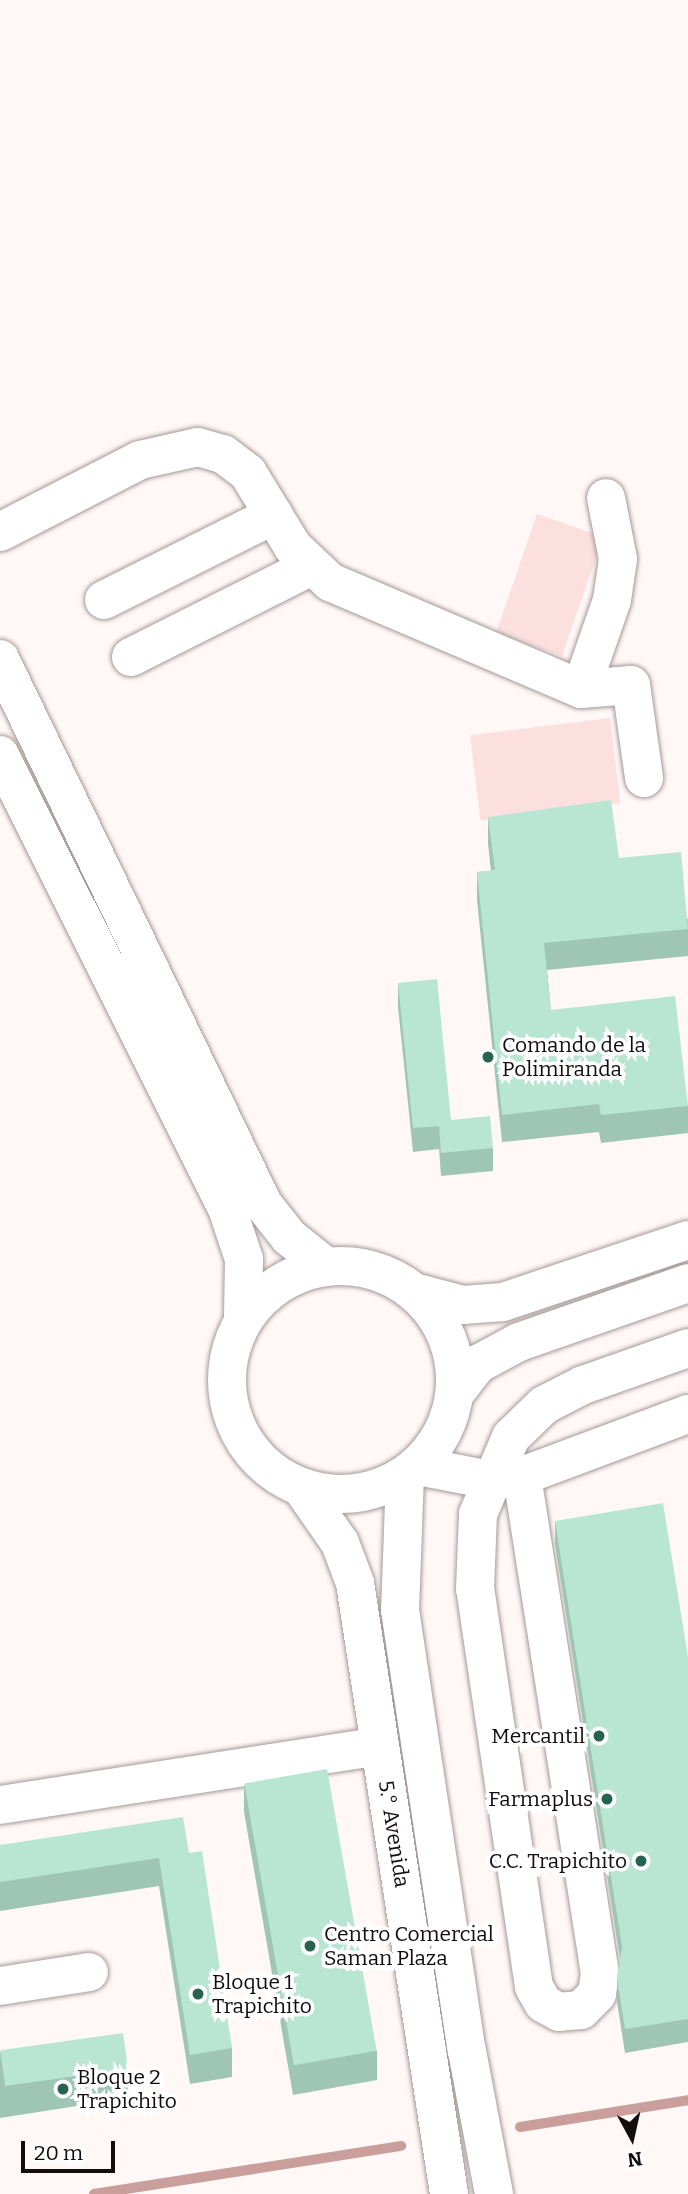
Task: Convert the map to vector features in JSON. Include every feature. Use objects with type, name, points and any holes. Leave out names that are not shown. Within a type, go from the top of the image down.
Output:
[{"type":"street","points":[[0,532],[140,460],[198,447],[223,454],[248,473],[310,566],[330,582],[424,626],[581,689],[631,685],[644,778]]},
{"type":"street","points":[[581,689],[612,600],[618,559],[606,498]]},
{"type":"street","points":[[104,600],[274,515]]},
{"type":"street","points":[[131,657],[310,566]]},
{"type":"street","points":[[0,659],[263,1204],[289,1237],[325,1266]]},
{"type":"street","points":[[0,755],[228,1211],[244,1259],[243,1319]]},
{"type":"street","points":[[688,1240],[503,1302],[463,1305],[418,1293],[390,1276],[358,1266],[325,1266],[293,1275],[265,1294],[243,1319],[231,1345],[228,1403],[253,1454],[275,1474],[301,1487],[354,1494],[411,1471],[439,1442],[456,1392],[478,1364],[519,1342],[688,1283]]},
{"type":"street","points":[[418,1293],[440,1319],[453,1349],[456,1392]]},
{"type":"street","points":[[506,1478],[474,1541],[475,1589],[534,1987],[543,2003],[559,2012],[581,2010],[597,1994],[600,1974],[506,1478],[511,1437],[544,1405],[583,1385],[688,1348]]},
{"type":"street","points":[[411,1471],[506,1478],[688,1414]]},
{"type":"street","name":"5.° Avenida","points":[[411,1471],[400,1610],[467,2051],[494,2194]]},
{"type":"street","name":"5.° Avenida","points":[[301,1487],[340,1543],[355,1583],[449,2194]]},
{"type":"street","points":[[0,1805],[379,1746]]},
{"type":"street","points":[[0,1986],[89,1972]]},
{"type":"shaded area","points":[[537,514],[603,537],[562,656],[496,633]]},
{"type":"shaded area","points":[[610,718],[620,803],[481,821],[470,735]]},
{"type":"building","points":[[611,800],[619,858],[681,852],[688,929],[544,943],[551,1010],[675,996],[688,1106],[601,1115],[599,1104],[502,1115],[477,872],[495,870],[488,817]]},
{"type":"building","points":[[437,979],[451,1120],[490,1116],[493,1148],[441,1153],[439,1126],[413,1128],[398,983]]},
{"type":"building","name":"C.C. Trapichito","points":[[663,1503],[688,1657],[688,2019],[625,2029],[617,1978],[622,1947],[555,1521]]},
{"type":"building","name":"Centro Comercial Saman Plaza","points":[[327,1769],[377,2051],[294,2065],[244,1784]]},
{"type":"building","points":[[183,1817],[189,1853],[202,1851],[232,2048],[190,2055],[159,1858],[0,1882],[0,1845]]},
{"type":"building","points":[[123,2033],[128,2069],[5,2086],[0,2050]]},
{"type":"waterway","points":[[520,2127],[688,2100]]},
{"type":"waterway","points":[[94,2194],[401,2146]]},
{"type":"place","name":"Comando de la Polimiranda","points":[[488,1057]]},
{"type":"place","name":"Mercantil","points":[[599,1736]]},
{"type":"place","name":"Farmaplus","points":[[607,1799]]},
{"type":"place","name":"C.C. Trapichito","points":[[641,1861]]},
{"type":"place","name":"Centro Comercial Saman Plaza","points":[[310,1946]]},
{"type":"place","name":"Bloque 1 Trapichito","points":[[198,1994]]},
{"type":"place","name":"Bloque 2 Trapichito","points":[[63,2089]]}]
